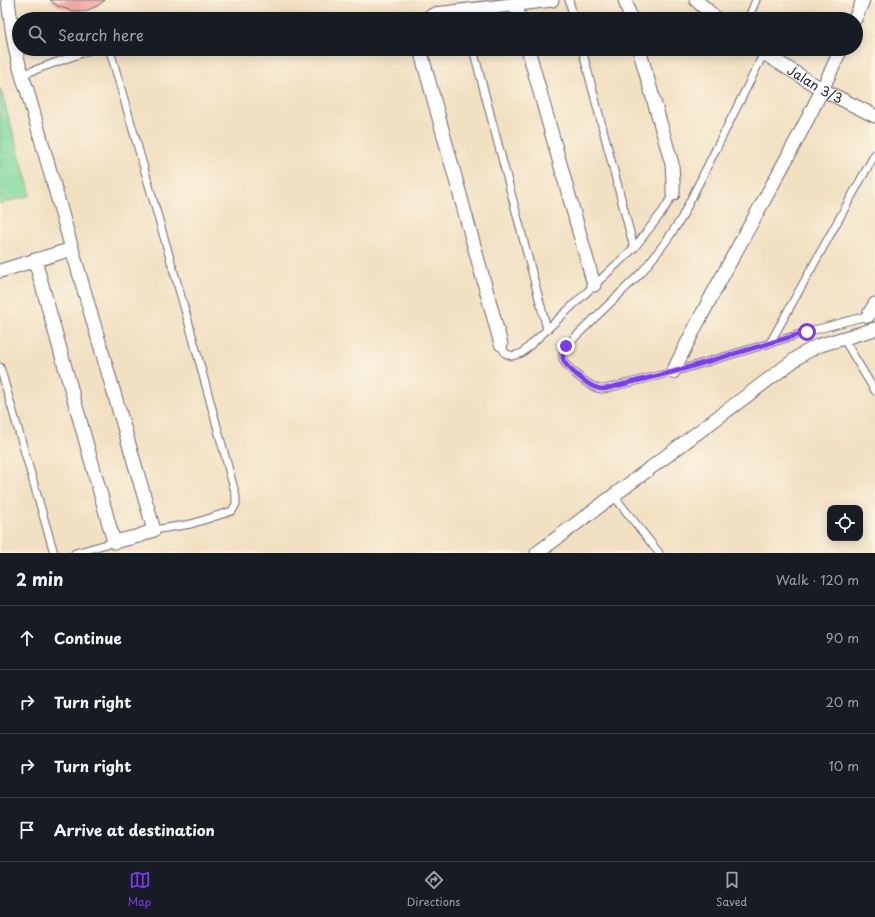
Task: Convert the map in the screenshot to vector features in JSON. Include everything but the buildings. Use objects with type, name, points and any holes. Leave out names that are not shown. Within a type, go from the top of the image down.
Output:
[{"type":"street","points":[[8,0],[12,37]]},
{"type":"street","points":[[478,12],[516,4],[552,0]]},
{"type":"street","points":[[625,0],[629,12]]},
{"type":"street","points":[[696,0],[709,12]]},
{"type":"street","points":[[858,12],[863,0]]},
{"type":"street","points":[[516,4],[518,12]]},
{"type":"street","points":[[16,56],[154,530],[139,536],[114,542],[35,260]]},
{"type":"street","points":[[422,56],[501,344]]},
{"type":"street","points":[[530,56],[594,285]]},
{"type":"street","points":[[641,56],[672,164],[673,194]]},
{"type":"street","name":"Jalan 3/3","points":[[768,56],[823,90],[875,116]]},
{"type":"street","points":[[673,372],[695,325],[823,90],[838,56]]},
{"type":"street","points":[[0,271],[72,249]]},
{"type":"street","points":[[872,315],[875,304]]},
{"type":"street","points":[[537,553],[801,355],[817,346],[875,329]]},
{"type":"lane","points":[[569,0],[572,12]]},
{"type":"lane","points":[[751,12],[756,0]]},
{"type":"lane","points":[[21,75],[74,56]]},
{"type":"lane","points":[[112,56],[236,496],[236,504],[232,511],[191,524],[154,530]]},
{"type":"lane","points":[[475,56],[547,329]]},
{"type":"lane","points":[[584,56],[634,248]]},
{"type":"lane","points":[[758,56],[681,219],[642,272],[566,346],[563,352],[563,358],[566,365],[596,388],[604,389],[673,372],[872,315]]},
{"type":"lane","points":[[770,343],[875,154]]},
{"type":"lane","points":[[501,344],[505,353],[512,356],[522,353],[634,248],[663,211],[673,194]]},
{"type":"lane","points":[[843,338],[873,383],[875,390]]},
{"type":"lane","points":[[0,367],[54,553]]},
{"type":"lane","points":[[614,496],[659,553]]},
{"type":"lane","points":[[75,553],[114,542]]},
{"type":"green space","points":[[0,88],[31,195],[0,204]]},
{"type":"route","points":[[566,346],[563,352],[563,358],[566,365],[596,388],[604,389],[673,372],[807,332]]}]
